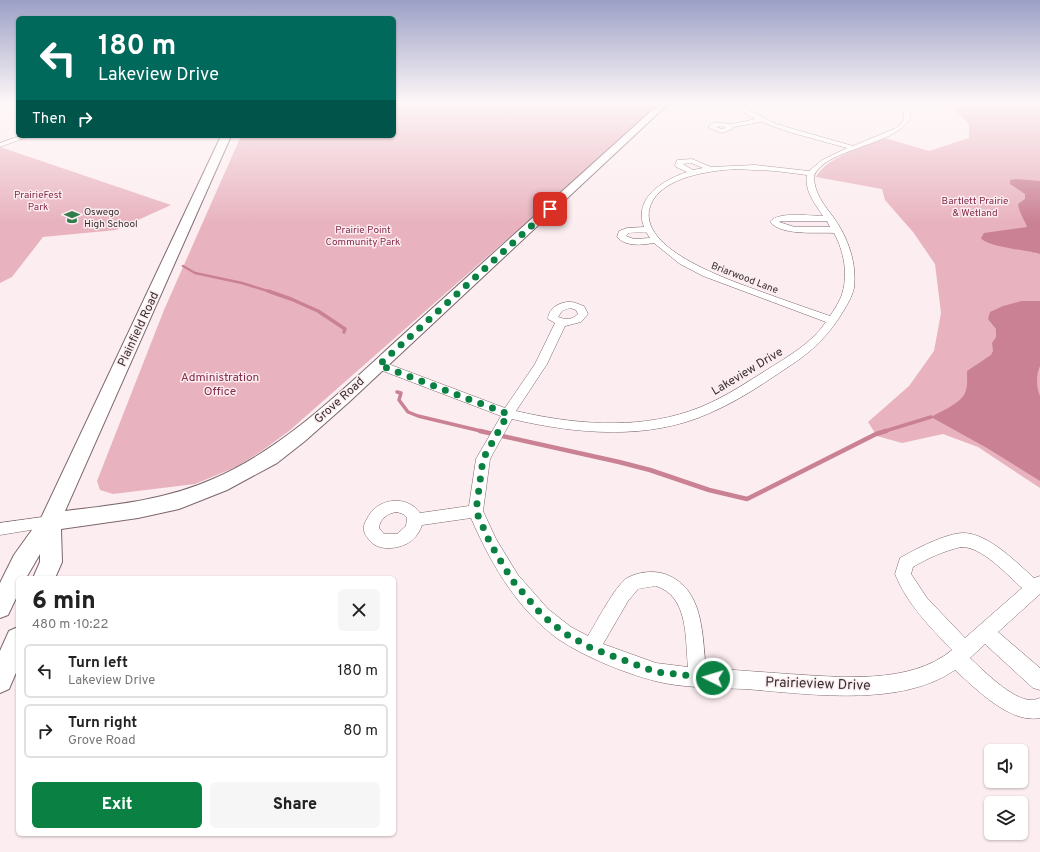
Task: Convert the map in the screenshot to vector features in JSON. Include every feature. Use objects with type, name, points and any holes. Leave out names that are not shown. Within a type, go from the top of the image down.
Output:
[{"type":"street","name":"Plainfield Road","points":[[0,607],[22,562],[50,522],[223,143]]},
{"type":"street","name":"Grove Road","points":[[50,522],[168,504],[206,490],[242,474],[269,458],[290,443],[379,365],[622,143]]},
{"type":"street","points":[[836,143],[853,148]]},
{"type":"street","points":[[811,173],[830,158],[865,143]]},
{"type":"street","name":"Briarwood Lane","points":[[693,172],[679,165],[680,162],[692,161],[711,169]]},
{"type":"street","name":"Briarwood Lane","points":[[811,173],[756,167],[711,169],[693,172],[673,180],[657,191],[647,202],[645,214],[648,229],[656,240],[675,256],[698,270],[727,283],[833,321]]},
{"type":"street","name":"Lakeview Drive","points":[[379,365],[508,414],[561,424],[610,428],[658,424],[693,415],[727,400],[808,349],[822,336],[833,321],[845,299],[849,284],[850,265],[845,246],[837,230],[813,193],[810,182],[811,173]]},
{"type":"street","points":[[830,219],[780,218],[774,222],[788,229],[837,230]]},
{"type":"street","points":[[648,229],[627,231],[622,233],[621,237],[626,241],[634,243],[656,240]]},
{"type":"street","points":[[416,520],[476,511],[483,459],[508,414],[540,364],[561,322]]},
{"type":"street","name":"Prairieview Drive","points":[[476,511],[490,543],[512,580],[542,615],[564,633],[591,648],[656,672],[698,677],[865,686],[905,681],[944,667],[961,654],[1037,586],[977,543],[966,540],[952,542],[906,563],[903,574],[908,586],[945,631],[961,654],[1006,701],[1025,710],[1036,710],[1040,708]]},
{"type":"street","points":[[0,529],[50,522]]},
{"type":"street","name":"Plainfield Road","points":[[45,576],[51,562],[50,522]]},
{"type":"street","points":[[591,648],[622,596],[632,584],[644,580],[656,579],[671,585],[683,596],[690,611],[698,677]]},
{"type":"street","points":[[985,633],[1040,681]]},
{"type":"street","points":[[0,680],[16,644]]},
{"type":"green space","name":"Prairie Point Community Park","points":[[238,143],[617,143],[289,431],[263,450],[236,467],[195,484],[113,494],[100,490],[97,481],[164,310]]},
{"type":"green space","name":"Bartlett Prairie & Wetland","points":[[873,143],[901,143],[929,151],[954,143],[1040,143],[1040,488],[978,447],[943,434],[902,443],[877,436],[868,422],[909,386],[934,351],[941,313],[935,264],[913,232],[885,200],[882,189],[816,177],[821,170],[837,158]]},
{"type":"green space","name":"PrairieFest Park","points":[[0,147],[171,205],[116,230],[43,237],[12,277],[0,283]]},
{"type":"shaded area","points":[[1010,180],[1040,181],[1040,254],[991,244],[981,238],[984,233],[1027,227],[1019,210],[1018,204],[1025,199],[1025,194],[1010,184]]},
{"type":"shaded area","points":[[1022,301],[1040,301],[1040,366],[1037,381],[1040,396],[1040,481],[987,448],[931,417],[950,407],[963,397],[967,388],[967,371],[991,355],[993,351],[992,343],[996,337],[996,329],[988,319],[990,312],[1003,306]]},
{"type":"waterway","points":[[183,266],[195,273],[242,283],[270,292]]},
{"type":"waterway","points":[[270,292],[318,311],[345,329],[344,332]]},
{"type":"waterway","points":[[397,392],[401,393],[399,400],[408,412],[418,416],[485,432]]},
{"type":"waterway","points":[[882,432],[931,417]]},
{"type":"waterway","points":[[480,431],[619,462],[650,470],[709,490],[747,499],[876,434],[886,431]]},
{"type":"place","name":"Oswego High School","points":[[72,217]]},
{"type":"route","points":[[550,209],[379,365],[508,414],[483,459],[476,511],[490,543],[512,580],[542,615],[564,633],[591,648],[639,667],[656,672],[713,678]]},
{"type":"park label","name":"Administration Office","points":[[220,384]]}]
